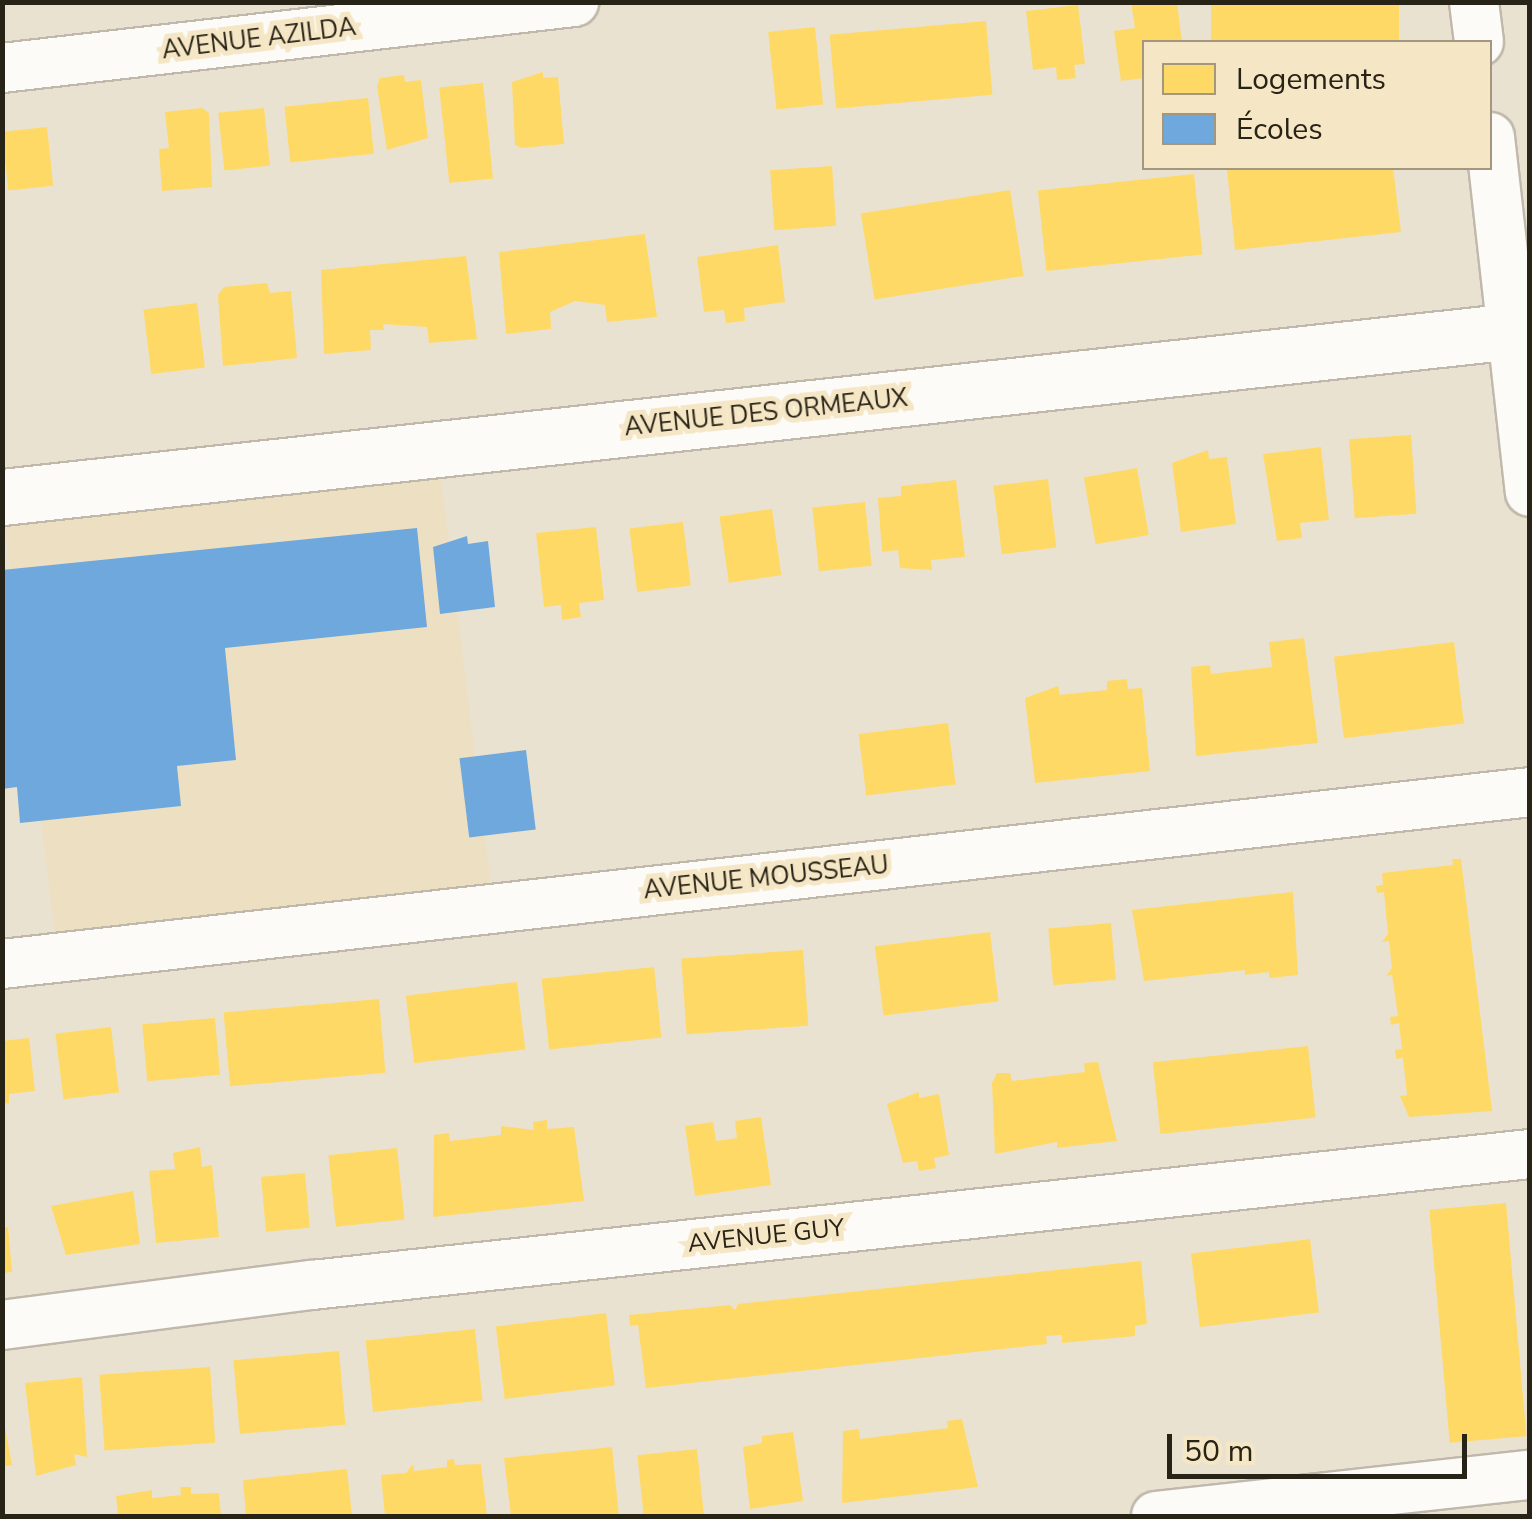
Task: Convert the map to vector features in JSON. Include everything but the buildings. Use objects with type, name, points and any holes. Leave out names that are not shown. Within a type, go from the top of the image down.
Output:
[{"type":"street","name":"AVENUE AZILDA","points":[[2,68],[574,2]]},
{"type":"street","points":[[1474,2],[1479,40]]},
{"type":"street","points":[[1492,150],[1520,330],[1530,492]]},
{"type":"street","name":"AVENUE DES ORMEAUX","points":[[2,498],[1520,330]]},
{"type":"street","name":"AVENUE MOUSSEAU","points":[[2,964],[1530,792]]},
{"type":"street","name":"AVENUE GUY","points":[[2,1325],[312,1284],[1530,1154]]},
{"type":"street","points":[[1156,1516],[1530,1475]]},
{"type":"shaded area","points":[[438,453],[494,907],[58,960],[2,507]]}]
